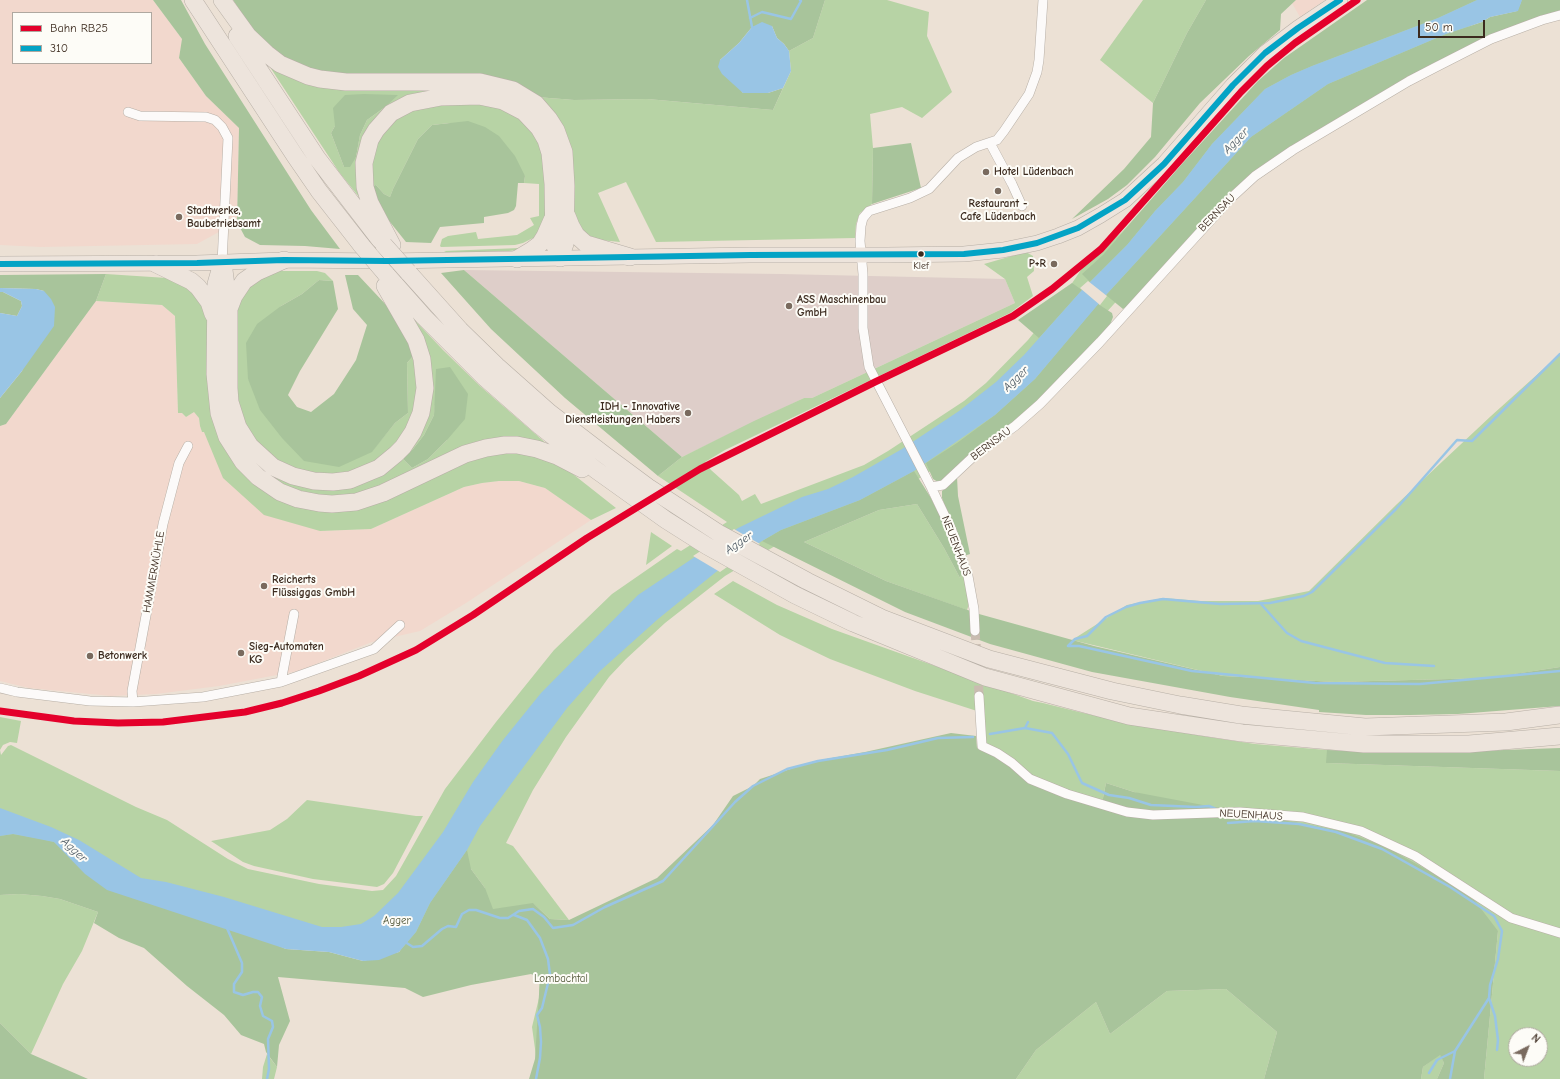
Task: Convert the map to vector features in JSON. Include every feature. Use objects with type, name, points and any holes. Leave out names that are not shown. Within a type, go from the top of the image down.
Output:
[{"type":"highway","points":[[193,0],[319,191],[382,273],[484,377],[540,426],[631,496],[707,546],[795,595],[853,623],[985,677],[1129,716],[1242,733],[1364,744],[1469,744],[1560,736]]},
{"type":"highway","points":[[215,0],[256,66],[318,158],[408,272],[460,330],[550,413],[648,487],[720,534],[807,581],[884,619],[989,659],[1112,691],[1180,705],[1241,715],[1365,727],[1506,722],[1560,715]]},
{"type":"highway","points":[[222,0],[256,45],[280,64],[308,76],[334,82],[356,83],[480,82],[503,86],[526,96],[544,112],[553,124],[560,140],[565,164],[560,215],[540,244],[517,259]]},
{"type":"highway","points":[[388,245],[370,203],[365,187],[364,163],[366,151],[376,130],[391,113],[410,103],[426,99],[452,96],[479,96],[514,106],[531,118],[542,134],[550,153],[553,184],[565,244],[560,258]]},
{"type":"highway","points":[[560,215],[571,226],[576,235],[586,244],[630,257]]},
{"type":"highway","points":[[229,309],[234,296],[244,281],[257,272],[284,260]]},
{"type":"highway","points":[[222,263],[229,309],[230,402],[236,421],[246,441],[266,461],[281,472],[323,482],[350,480],[379,468],[396,454],[413,432],[423,406],[425,378],[419,348],[382,273]]},
{"type":"highway","points":[[222,263],[216,284],[215,320],[216,387],[222,425],[232,446],[243,462],[270,486],[284,494],[298,499],[319,503],[343,504],[356,502],[383,493],[465,454],[486,448],[511,445],[537,449],[557,456],[631,496]]},
{"type":"highway","points":[[156,264],[191,281],[198,287],[209,302],[215,320]]},
{"type":"main road","points":[[0,264],[156,264],[284,260],[387,261],[964,254],[1003,250],[1037,243],[1078,228],[1119,204],[1145,183],[1164,164],[1233,85],[1266,53],[1298,28],[1340,0]]},
{"type":"street","points":[[931,487],[869,367],[863,328],[861,226],[863,218],[869,210],[918,194],[929,188],[958,158],[976,147],[997,140],[1014,118],[1029,94],[1032,85],[1039,60],[1043,0]]},
{"type":"street","name":"BERNSAU","points":[[931,487],[943,486],[975,455],[1015,426],[1045,399],[1100,342],[1230,199],[1255,176],[1292,150],[1423,74],[1491,39],[1560,15]]},
{"type":"street","points":[[128,112],[140,116],[206,117],[215,120],[222,127],[228,138],[222,263]]},
{"type":"street","points":[[990,143],[1022,206]]},
{"type":"street","name":"HAMMERMÜHLE","points":[[133,702],[132,691],[163,524],[179,463],[188,446]]},
{"type":"street","name":"NEUENHAUS","points":[[931,487],[952,531],[963,560],[976,622],[975,631]]},
{"type":"street","points":[[281,682],[294,614]]},
{"type":"street","points":[[0,688],[17,692],[90,701],[133,702],[202,697],[281,682],[374,649],[400,625]]},
{"type":"street","name":"NEUENHAUS","points":[[979,696],[982,746],[997,753],[1012,763],[1030,779],[1067,794],[1127,812],[1153,815],[1240,812],[1303,817],[1361,831],[1415,856],[1511,918],[1560,933]]},
{"type":"shaded area","points":[[0,0],[153,0],[182,39],[179,58],[206,96],[239,128],[237,222],[197,244],[41,247],[0,245]]},
{"type":"shaded area","points":[[1296,0],[1325,0],[1300,17],[1292,3]]},
{"type":"shaded area","points":[[464,270],[781,274],[1005,279],[1015,303],[812,398],[804,398],[682,457]]},
{"type":"shaded area","points":[[96,301],[162,305],[175,316],[178,413],[182,413],[186,417],[194,412],[199,417],[202,432],[204,431],[320,531],[371,529],[464,487],[499,481],[519,481],[545,488],[591,520],[466,603],[420,631],[372,642],[298,671],[219,686],[156,694],[111,696],[29,688],[0,681],[0,426],[6,424]]},
{"type":"green space","points":[[153,0],[181,0],[205,44],[311,210],[340,249],[305,246],[260,245],[245,237],[237,222],[239,128],[206,96],[179,58],[182,39]]},
{"type":"green space","points":[[233,0],[825,0],[813,38],[789,51],[777,38],[772,26],[752,27],[739,43],[720,60],[743,93],[768,93],[783,88],[773,110],[647,99],[574,100],[537,97],[388,77],[320,73],[283,58],[258,38]]},
{"type":"green space","points":[[825,0],[887,0],[929,12],[927,36],[952,92],[922,118],[902,107],[870,114],[873,148],[872,204],[860,213],[856,224],[855,238],[656,242],[626,182],[598,193],[620,242],[600,240],[590,236],[577,227],[537,97],[574,100],[647,99],[773,110],[791,71],[789,51],[813,38]]},
{"type":"green space","points":[[1143,0],[1206,0],[1187,33],[1153,103],[1100,60]]},
{"type":"green space","points":[[1206,0],[1296,0],[1281,14],[1280,30],[1249,56],[1200,103],[1155,157],[1127,185],[1108,199],[1072,219],[1124,169],[1151,137],[1153,103],[1187,33]]},
{"type":"green space","points":[[1367,0],[1477,0],[1438,18],[1312,66],[1265,89],[1212,144],[1183,182],[1155,211],[1127,245],[1090,282],[1082,274],[1103,255],[1181,165],[1258,81],[1284,58]]},
{"type":"green space","points":[[1467,0],[1527,0],[1337,87],[1153,261],[1054,370],[953,456],[920,478],[775,546],[725,576],[665,623],[609,677],[566,737],[533,790],[506,843],[513,846],[569,920],[550,919],[533,903],[554,927],[536,1056],[532,1027],[539,998],[540,973],[407,950],[387,952],[0,846],[0,750],[1,755],[8,746],[11,745],[136,807],[167,820],[228,859],[248,869],[319,884],[372,891],[383,890],[396,876],[445,789],[496,722],[554,650],[612,594],[677,549],[681,551],[727,522],[658,476],[682,457],[754,421],[804,398],[812,398],[1015,303],[1005,279],[984,264],[1026,252],[1033,256],[1034,271],[1027,277],[1033,296],[1010,313],[725,450],[705,462],[711,470],[739,495],[742,501],[755,494],[761,504],[864,465],[964,401],[986,383],[1028,340],[1062,298],[1083,267],[1121,233],[1260,80]],"holes":[[[471,869],[485,888],[466,899]]]},
{"type":"green space","points":[[1522,0],[1560,0],[1560,12],[1511,28],[1254,174],[1129,305],[1123,309],[1106,295],[1251,137],[1328,84],[1446,34],[1482,22],[1490,17],[1517,11]]},
{"type":"green space","points":[[264,58],[465,86],[542,126],[472,93],[378,120],[367,207],[339,172]],"holes":[[[385,107],[367,120],[360,135],[356,157],[344,167],[331,133],[335,126]]]},
{"type":"green space","points":[[345,95],[398,95],[367,120],[360,135],[356,157],[350,167],[344,167],[331,133],[335,126],[333,108]]},
{"type":"green space","points":[[486,103],[523,119],[542,146],[548,211],[538,238],[533,238],[515,245],[441,247],[442,239],[448,236],[476,232],[478,239],[517,235],[534,225],[530,218],[539,216],[539,184],[524,183],[525,176],[450,123],[432,125],[418,139],[390,197],[384,194],[376,185],[372,186],[370,171],[375,144],[390,122],[422,105]]},
{"type":"green space","points":[[468,121],[485,127],[499,136],[515,156],[525,176],[524,183],[518,183],[516,206],[514,210],[508,213],[484,217],[484,223],[440,227],[431,243],[406,242],[382,212],[372,186],[376,185],[384,194],[390,197],[418,139],[432,125]]},
{"type":"green space","points":[[911,143],[921,188],[872,204],[873,148]]},
{"type":"green space","points":[[520,248],[509,251],[461,253],[444,251]]},
{"type":"green space","points":[[464,270],[682,457],[658,476],[565,398],[491,329],[441,273]]},
{"type":"green space","points":[[317,271],[325,273],[333,281],[319,280],[302,294],[281,306],[248,379],[372,451],[395,423],[408,413],[407,363],[414,355],[419,388],[409,425],[390,452],[358,471],[317,476],[278,463],[251,438],[237,401],[236,303],[257,277],[268,272]]},
{"type":"green space","points":[[106,274],[167,278],[192,287],[207,312],[222,442],[310,508],[494,454],[523,453],[564,467],[616,508],[591,520],[545,488],[519,481],[499,481],[464,487],[371,529],[320,531],[264,515],[223,478],[204,432],[202,432],[199,418],[194,412],[186,417],[182,413],[178,413],[175,316],[162,305],[96,301]]},
{"type":"green space","points":[[106,274],[96,301],[6,424],[0,426],[0,398],[22,371],[44,291],[36,289],[0,288],[0,275]]},
{"type":"green space","points":[[345,275],[358,275],[389,308],[409,341],[414,355],[407,363],[408,413],[395,423],[372,452],[339,467],[304,461],[282,438],[260,410],[248,379],[246,343],[257,324],[281,306],[302,294],[319,280],[333,281],[338,309],[300,371],[288,395],[297,407],[311,412],[334,394],[356,360],[367,325],[353,309]]},
{"type":"green space","points":[[1072,283],[1082,290],[1039,338],[1018,320]]},
{"type":"green space","points":[[0,292],[21,301],[22,306],[17,316],[0,313]]},
{"type":"green space","points":[[1098,304],[1112,313],[1113,317],[1110,325],[1091,346],[1012,424],[943,481],[938,482],[933,479],[926,463],[957,443],[995,415],[1035,379]]},
{"type":"green space","points":[[407,312],[480,386],[555,451],[540,446],[425,467],[349,498],[289,491],[246,459],[223,370],[258,461],[355,483],[422,421]],"holes":[[[436,393],[447,440],[428,459],[412,468],[402,458],[413,449],[424,435],[434,415]]]},
{"type":"green space","points":[[1560,354],[1560,667],[1488,678],[1335,682],[1223,676],[1072,640],[1127,605],[1163,598],[1201,601],[1258,601],[1309,591],[1397,504]]},
{"type":"green space","points":[[450,367],[468,394],[465,419],[428,459],[412,468],[402,458],[413,449],[424,435],[434,415],[436,369]]},
{"type":"green space","points":[[914,471],[931,498],[944,524],[963,570],[960,578],[944,548],[917,504],[879,510],[804,542],[886,581],[979,614],[1094,646],[1223,676],[1335,682],[1487,678],[1560,667],[1560,706],[1458,714],[1366,715],[1319,712],[1319,710],[1230,697],[1092,672],[990,644],[905,612],[762,541],[781,530],[860,500]]},
{"type":"green space","points":[[957,477],[958,496],[970,554],[964,556],[942,498],[942,491]]},
{"type":"green space","points":[[917,504],[944,548],[960,578],[963,570],[970,601],[967,610],[886,581],[804,542],[879,510]]},
{"type":"green space","points":[[651,532],[672,546],[646,565]]},
{"type":"green space","points":[[733,581],[777,605],[832,629],[1033,701],[1136,725],[1255,744],[1327,750],[1327,763],[1560,771],[1560,1079],[1484,1079],[1498,931],[1134,792],[1106,783],[1102,803],[1032,777],[985,744],[977,711],[915,691],[830,659],[780,635],[714,594]]},
{"type":"green space","points":[[0,717],[21,721],[17,743],[10,742],[3,745],[0,750]]},
{"type":"green space","name":"Lombachtal","points":[[951,733],[976,736],[977,748],[996,755],[1029,781],[1102,803],[1106,783],[1134,792],[1346,832],[1386,847],[1445,880],[1475,901],[1498,931],[1484,1079],[1437,1079],[1444,1063],[1440,1055],[1423,1067],[1421,1079],[1264,1079],[1277,1032],[1226,989],[1167,991],[1110,1034],[1096,1002],[1036,1050],[1016,1079],[529,1079],[535,1059],[540,978],[531,974],[471,985],[423,997],[405,988],[278,977],[290,1021],[279,1045],[277,1067],[266,1052],[264,1044],[241,1035],[224,1015],[187,986],[144,948],[119,938],[94,923],[98,912],[60,899],[19,894],[0,895],[0,836],[13,834],[42,839],[54,842],[66,853],[286,949],[329,952],[363,961],[399,952],[416,932],[430,903],[467,850],[471,869],[485,888],[493,909],[533,903],[550,919],[569,920],[657,878],[713,825],[733,796],[753,786],[760,779],[815,761],[865,752]]},
{"type":"green space","points":[[1560,748],[1560,771],[1326,763],[1327,750],[1419,753]]},
{"type":"green space","points":[[307,800],[423,816],[393,873],[384,884],[377,887],[313,879],[254,866],[243,862],[211,841],[270,830],[287,819]]},
{"type":"green space","points":[[19,894],[60,899],[98,912],[82,951],[63,984],[31,1054],[0,1023],[0,895]]},
{"type":"green space","points":[[1226,989],[1277,1032],[1264,1079],[1016,1079],[1036,1050],[1096,1002],[1110,1034],[1167,991]]},
{"type":"green space","points":[[0,1023],[31,1054],[88,1079],[0,1079]]},
{"type":"green space","points":[[267,1054],[277,1067],[274,1079],[262,1079],[263,1067]]},
{"type":"green space","points":[[1440,1054],[1444,1063],[1437,1079],[1421,1079],[1423,1067]]},
{"type":"water","name":"Agger","points":[[1477,0],[1522,0],[1518,11],[1490,17],[1482,22],[1446,34],[1328,84],[1251,137],[1106,295],[1035,379],[995,415],[914,471],[860,500],[781,530],[762,541],[716,572],[658,619],[600,671],[567,708],[480,826],[467,850],[430,903],[416,932],[399,952],[379,960],[363,961],[329,952],[286,949],[107,890],[85,874],[54,842],[13,834],[0,836],[0,808],[51,827],[79,840],[141,878],[166,882],[224,897],[322,927],[341,927],[361,924],[374,916],[398,893],[443,832],[473,782],[503,740],[541,693],[638,595],[738,528],[802,497],[828,489],[853,477],[902,449],[959,411],[996,382],[1024,355],[1082,290],[1127,245],[1155,211],[1183,182],[1212,144],[1265,89],[1312,66],[1438,18]]},
{"type":"water","points":[[762,22],[772,26],[777,38],[789,51],[791,71],[783,88],[768,93],[743,93],[722,74],[718,67],[720,60],[739,43],[752,27]]},
{"type":"water","points":[[0,288],[36,289],[44,291],[51,299],[55,307],[54,326],[22,371],[0,398],[0,313],[17,316],[22,306],[21,301],[0,292]]},
{"type":"pier","points":[[1088,281],[1107,296],[1100,305],[1080,288]]},
{"type":"pier","points":[[734,529],[760,544],[720,572],[693,556]]},
{"type":"waterway","points":[[747,0],[752,27]]},
{"type":"waterway","points":[[750,18],[762,12],[791,19],[801,1],[800,0]]},
{"type":"waterway","points":[[1068,646],[1075,639],[1087,636],[1106,617],[1126,607],[1140,603],[1163,599],[1220,604],[1270,603],[1304,596],[1312,592],[1396,509],[1457,440],[1472,441],[1560,354]]},
{"type":"waterway","points":[[1261,604],[1287,633],[1301,641],[1385,663],[1434,666]]},
{"type":"waterway","points":[[1068,646],[1079,646],[1192,671],[1315,683],[1420,684],[1560,671]]},
{"type":"waterway","points":[[990,734],[1025,728],[1028,722]]},
{"type":"waterway","points":[[1025,728],[1052,733],[1068,754],[1082,783],[1109,795],[1129,798],[1151,805],[1196,807],[1209,806],[1216,809]]},
{"type":"waterway","points":[[405,942],[413,947],[422,946],[442,929],[448,926],[456,927],[462,914],[469,910],[476,910],[500,918],[508,918],[519,911],[533,909],[544,917],[553,928],[573,925],[605,907],[663,881],[735,802],[753,786],[787,769],[818,761],[887,750],[938,738],[973,737]]},
{"type":"waterway","points":[[1228,823],[1255,821],[1299,824],[1336,832],[1382,849],[1450,887],[1494,916],[1502,931],[1498,959],[1490,985],[1489,998],[1455,1051],[1437,1060],[1429,1073]]},
{"type":"waterway","points":[[514,915],[527,920],[540,938],[548,959],[550,975],[542,1008],[537,1015],[540,1027],[541,1042],[536,1079]]},
{"type":"waterway","points":[[227,928],[242,963],[242,972],[234,984],[234,992],[243,995],[258,992],[262,997],[260,1006],[263,1016],[272,1021],[273,1027],[268,1039],[269,1069],[267,1079]]},
{"type":"waterway","points":[[1489,998],[1495,1016],[1498,1040],[1497,1050]]},
{"type":"waterway","points":[[1450,1079],[1455,1051]]},
{"type":"tunnel","points":[[975,631],[977,656]]},
{"type":"tunnel","points":[[978,672],[979,696]]},
{"type":"rail line","name":"RB25","points":[[0,711],[74,721],[118,723],[163,722],[245,712],[282,703],[319,691],[359,676],[416,650],[473,615],[587,538],[700,469],[875,382],[1013,316],[1052,289],[1101,249],[1241,92],[1267,66],[1295,43],[1357,0]]},
{"type":"transit line","name":"310","points":[[0,264],[197,263],[284,260],[387,261],[750,255],[964,254],[1003,250],[1037,243],[1078,228],[1125,200],[1164,164],[1233,85],[1265,53],[1298,28],[1340,0]]},
{"type":"place","name":"Hotel Lüdenbach","points":[[986,172]]},
{"type":"place","name":"Restaurant - Cafe Lüdenbach","points":[[998,191]]},
{"type":"place","name":"Stadtwerke, Baubetriebsamt","points":[[179,217]]},
{"type":"place","name":"Klef","points":[[921,254]]},
{"type":"place","name":"P+R","points":[[1054,264]]},
{"type":"place","name":"ASS Maschinenbau GmbH","points":[[789,306]]},
{"type":"place","name":"IDH - Innovative Dienstleistungen Habers","points":[[688,413]]},
{"type":"place","name":"Reicherts Flüssiggas GmbH","points":[[264,586]]},
{"type":"place","name":"Sieg-Automaten KG","points":[[241,653]]},
{"type":"place","name":"Betonwerk","points":[[90,656]]}]
